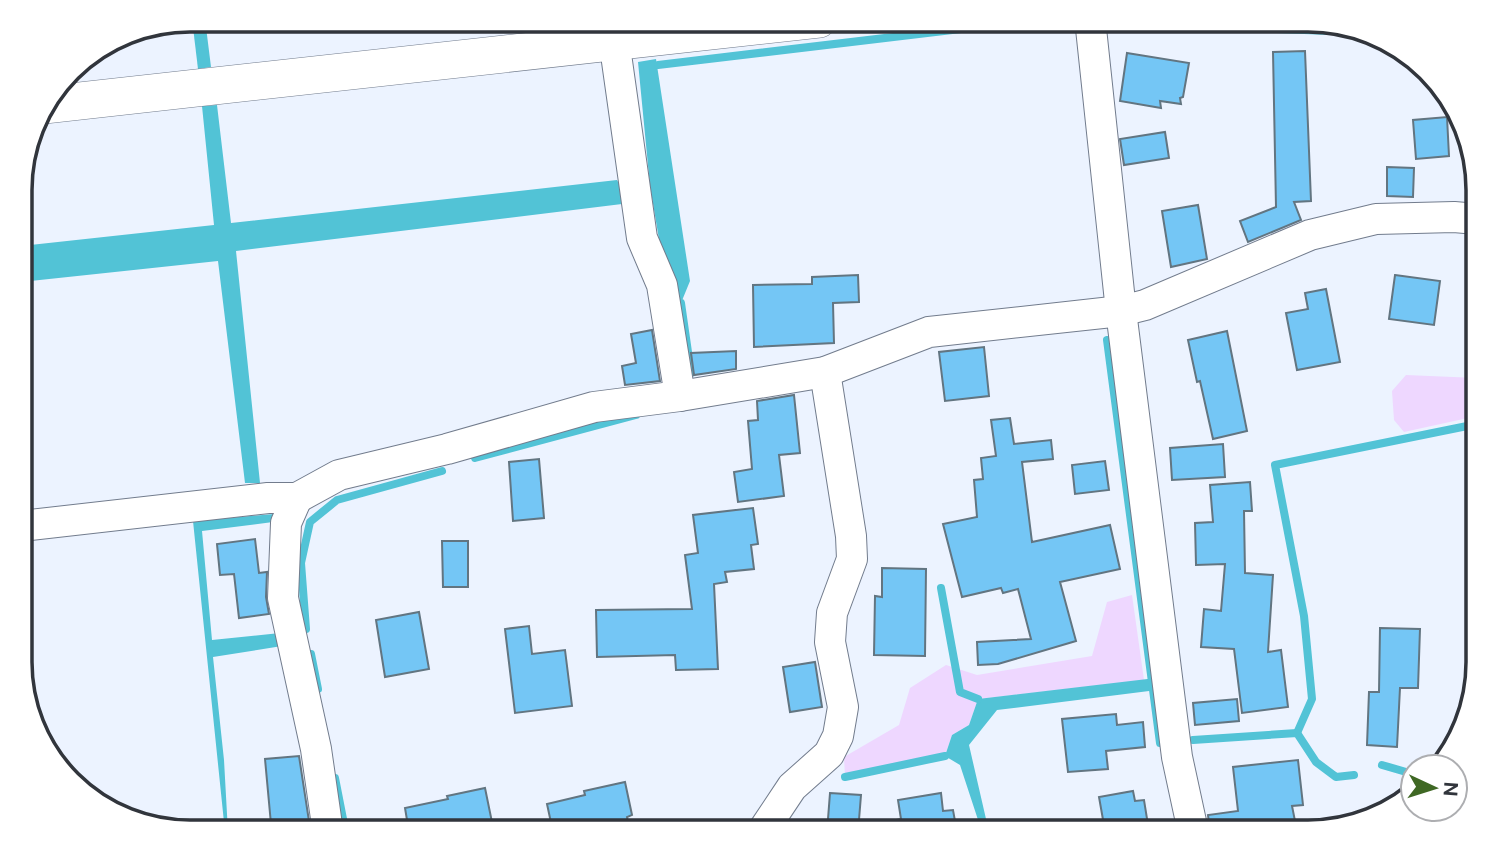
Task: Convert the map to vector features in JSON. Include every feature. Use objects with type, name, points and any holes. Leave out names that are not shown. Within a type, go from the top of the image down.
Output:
[{"type":"street","points":[[57,103],[598,32]]},
{"type":"street","points":[[613,32],[642,239],[662,285],[680,396]]},
{"type":"street","points":[[1091,32],[1121,312],[1177,757],[1190,819]]},
{"type":"street","points":[[32,525],[268,498],[297,498],[339,475],[447,449],[593,407],[680,396],[825,372],[929,332],[1121,312],[1145,305],[1310,235],[1376,219],[1465,218]]},
{"type":"street","points":[[770,819],[792,787],[830,754],[838,736],[842,706],[830,642],[832,613],[852,559],[851,536],[825,372]]},
{"type":"street","points":[[297,498],[286,523],[283,598],[316,749],[326,820]]},
{"type":"shaded area","points":[[1406,375],[1465,377],[1465,419],[1404,432],[1394,420],[1392,391]]},
{"type":"shaded area","points":[[1132,595],[1144,680],[978,699],[969,725],[952,735],[945,756],[845,777],[844,757],[899,725],[910,688],[946,665],[977,675],[1092,656],[1107,602]]},
{"type":"water","points":[[194,32],[207,32],[211,67],[198,69]]},
{"type":"water","points":[[656,59],[690,281],[681,303],[660,245],[650,186],[638,62]]},
{"type":"water","points":[[217,105],[231,223],[617,180],[622,189],[622,204],[236,251],[260,483],[245,483],[218,261],[32,281],[32,245],[214,225],[202,106]]},
{"type":"water","points":[[274,514],[273,522],[202,531],[212,640],[280,633],[282,646],[213,657],[227,820],[224,820],[193,521]]},
{"type":"water","points":[[1156,678],[1157,690],[997,710],[969,745],[986,819],[978,819],[960,765],[945,756],[952,735],[969,725],[978,699]]},
{"type":"building","points":[[1305,51],[1311,201],[1294,202],[1301,220],[1248,242],[1240,221],[1276,207],[1273,52]]},
{"type":"building","points":[[1127,53],[1189,63],[1183,97],[1180,98],[1181,104],[1160,101],[1161,108],[1120,101]]},
{"type":"building","points":[[1447,117],[1449,156],[1416,159],[1413,120]]},
{"type":"building","points":[[1165,132],[1169,158],[1124,165],[1120,139]]},
{"type":"building","points":[[1387,167],[1414,168],[1413,197],[1387,196]]},
{"type":"building","points":[[1198,205],[1207,259],[1171,267],[1162,211]]},
{"type":"building","points":[[858,275],[859,302],[833,303],[834,343],[754,347],[753,285],[812,284],[812,277]]},
{"type":"building","points":[[1395,275],[1440,281],[1434,325],[1389,319]]},
{"type":"building","points":[[1326,289],[1340,362],[1297,370],[1286,313],[1308,309],[1305,293]]},
{"type":"building","points":[[652,330],[660,381],[625,385],[622,366],[636,363],[631,334]]},
{"type":"building","points":[[1227,331],[1247,431],[1213,439],[1188,340]]},
{"type":"building","points":[[984,347],[989,396],[945,401],[939,352]]},
{"type":"building","points":[[736,351],[736,369],[694,375],[691,353]]},
{"type":"building","points":[[794,395],[800,453],[779,455],[784,496],[738,502],[734,472],[752,469],[748,421],[758,420],[757,401]]},
{"type":"building","points":[[1010,418],[1014,444],[1051,440],[1053,459],[1022,462],[1032,542],[1110,525],[1120,569],[1060,582],[1076,641],[998,664],[978,665],[977,642],[1031,639],[1018,589],[1003,593],[1001,588],[962,597],[943,524],[977,517],[974,480],[983,479],[981,458],[996,456],[991,420]]},
{"type":"building","points":[[1223,444],[1225,477],[1172,480],[1170,448]]},
{"type":"building","points":[[539,459],[544,518],[513,521],[509,462]]},
{"type":"building","points":[[1105,461],[1109,490],[1075,494],[1072,465]]},
{"type":"building","points":[[1250,482],[1252,511],[1244,511],[1245,573],[1273,575],[1268,652],[1281,650],[1288,707],[1242,713],[1234,649],[1201,647],[1204,609],[1221,611],[1225,564],[1196,565],[1195,523],[1213,522],[1210,485]]},
{"type":"building","points":[[753,508],[758,544],[751,545],[754,569],[725,572],[727,582],[714,584],[718,669],[676,670],[675,655],[597,657],[596,610],[692,609],[685,555],[698,553],[693,515]]},
{"type":"building","points":[[255,539],[259,573],[267,572],[266,597],[269,614],[239,618],[234,574],[220,575],[217,544]]},
{"type":"building","points":[[442,541],[468,541],[468,587],[443,587]]},
{"type":"building","points":[[882,568],[926,569],[925,656],[874,655],[875,596],[882,597]]},
{"type":"building","points":[[419,612],[429,669],[385,677],[376,620]]},
{"type":"building","points":[[529,626],[532,654],[565,650],[572,706],[515,713],[505,629]]},
{"type":"building","points":[[1380,628],[1420,629],[1418,688],[1400,688],[1397,747],[1367,745],[1369,692],[1379,692]]},
{"type":"building","points":[[815,662],[822,707],[790,712],[783,667]]},
{"type":"building","points":[[1237,699],[1239,721],[1195,725],[1193,703]]},
{"type":"building","points":[[1116,714],[1117,725],[1143,722],[1145,747],[1106,751],[1108,769],[1068,772],[1062,719]]},
{"type":"building","points":[[299,756],[309,820],[271,820],[265,759]]},
{"type":"building","points":[[1298,760],[1303,805],[1292,806],[1295,819],[1209,819],[1208,815],[1238,811],[1233,767]]},
{"type":"building","points":[[625,782],[632,815],[627,817],[628,820],[550,820],[547,804],[585,795],[584,791]]},
{"type":"building","points":[[485,788],[491,820],[407,820],[405,808],[448,799],[447,796]]},
{"type":"building","points":[[1133,791],[1135,801],[1144,800],[1147,819],[1103,819],[1099,797]]},
{"type":"building","points":[[830,793],[861,795],[859,819],[828,819]]},
{"type":"building","points":[[941,793],[943,811],[953,810],[955,819],[899,819],[898,800]]},
{"type":"waterway","points":[[658,65],[935,32]]},
{"type":"waterway","points":[[681,303],[691,373]]},
{"type":"waterway","points":[[1107,340],[1160,743]]},
{"type":"waterway","points":[[475,458],[636,415]]},
{"type":"waterway","points":[[1297,733],[1312,699],[1304,616],[1275,465],[1465,426]]},
{"type":"waterway","points":[[306,629],[301,563],[310,522],[337,500],[442,471]]},
{"type":"waterway","points":[[941,588],[960,692],[978,699]]},
{"type":"waterway","points":[[311,654],[318,689]]},
{"type":"waterway","points":[[1193,740],[1297,733],[1316,762],[1336,777],[1354,775]]},
{"type":"waterway","points":[[845,777],[945,756]]},
{"type":"waterway","points":[[1382,765],[1399,770]]},
{"type":"waterway","points":[[335,778],[343,820]]}]
